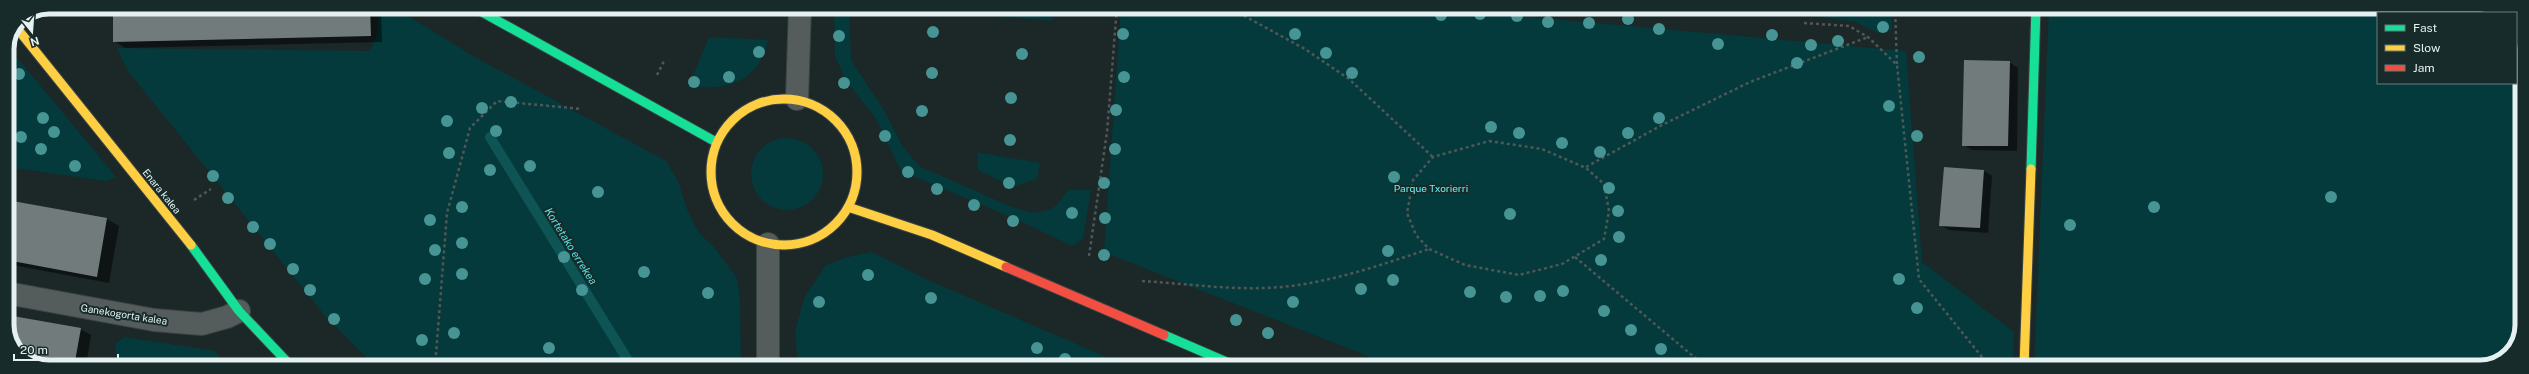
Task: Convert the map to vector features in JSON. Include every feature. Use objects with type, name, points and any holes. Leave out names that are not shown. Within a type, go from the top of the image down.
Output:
[{"type":"street","points":[[486,14],[716,142]]},
{"type":"street","points":[[797,99],[800,14]]},
{"type":"street","points":[[2024,360],[2036,14]]},
{"type":"street","name":"Enara kalea","points":[[19,31],[169,216],[239,311],[285,360]]},
{"type":"street","points":[[772,99],[797,99],[819,107],[837,120],[851,140],[857,162],[857,185],[848,207],[834,226],[814,239],[792,245],[768,244],[748,236],[730,223],[718,206],[711,185],[710,163],[716,142],[729,122],[749,107],[772,99]]},
{"type":"street","points":[[848,207],[932,235],[1222,360]]},
{"type":"street","points":[[768,244],[768,360]]},
{"type":"street","name":"Ganekogorta kalea","points":[[14,294],[154,320],[202,324],[227,317],[239,311]]},
{"type":"path","points":[[1089,256],[1107,132],[1116,14]]},
{"type":"path","points":[[1241,14],[1305,49],[1349,79],[1433,157]]},
{"type":"path","points":[[1895,14],[1897,65],[1919,279],[1984,360]]},
{"type":"path","points":[[1804,23],[1849,26],[1868,37],[1897,65]]},
{"type":"path","points":[[1586,168],[1662,125],[1750,82],[1868,37]]},
{"type":"path","points":[[656,77],[664,61]]},
{"type":"path","points":[[436,360],[447,213],[470,128],[498,101],[582,109]]},
{"type":"path","points":[[1489,141],[1542,149],[1586,168],[1604,184],[1609,211],[1604,239],[1562,264],[1519,275],[1465,265],[1429,249],[1416,235],[1407,213],[1413,180],[1433,157],[1489,141]]},
{"type":"path","points":[[1142,281],[1239,287],[1290,286],[1350,274],[1429,249]]},
{"type":"path","points":[[1575,257],[1698,360]]},
{"type":"green space","points":[[378,14],[404,14],[475,57],[666,161],[678,181],[688,212],[699,233],[714,247],[737,278],[740,301],[741,360],[369,360],[326,317],[127,70],[117,48],[370,51],[377,34]]},
{"type":"green space","points":[[834,14],[849,14],[851,60],[885,112],[902,145],[919,166],[1014,208],[1034,213],[1049,210],[1057,205],[1068,190],[1091,190],[1083,239],[1072,246],[1020,221],[901,171],[876,119],[845,79],[835,56]]},
{"type":"green space","points":[[996,14],[1052,14],[1053,21],[995,16]]},
{"type":"green space","name":"Parque Txorierri","points":[[1121,14],[1496,14],[1906,51],[1922,262],[2014,332],[2013,360],[1377,360],[1104,252]]},
{"type":"green space","points":[[1891,14],[1892,30],[1878,33],[1856,22],[1806,15]]},
{"type":"green space","points":[[2049,14],[2377,14],[2377,84],[2515,84],[2515,330],[2508,346],[2498,355],[2480,360],[2034,360]]},
{"type":"green space","points":[[709,37],[768,40],[757,66],[749,75],[739,81],[716,87],[688,87]]},
{"type":"green space","points":[[15,55],[116,177],[105,181],[14,168]]},
{"type":"green space","points":[[787,138],[807,144],[817,154],[823,174],[817,194],[807,204],[787,210],[767,204],[757,194],[751,174],[757,154],[767,144]]},
{"type":"green space","points":[[977,152],[1040,163],[1037,179],[1013,187],[978,170]]},
{"type":"green space","points":[[872,252],[930,281],[1114,360],[797,360],[795,331],[804,298],[826,265],[848,257]]},
{"type":"green space","points":[[124,337],[215,351],[222,360],[119,360],[115,352],[116,343]]},
{"type":"building","points":[[113,14],[370,14],[371,36],[113,42]]},
{"type":"building","points":[[1964,60],[2010,61],[2008,146],[1962,146]]},
{"type":"building","points":[[1944,167],[1984,170],[1980,228],[1939,226]]},
{"type":"building","points":[[14,201],[107,218],[97,277],[14,261]]},
{"type":"building","points":[[14,316],[81,328],[75,360],[44,360],[29,354],[20,345],[15,334]]},
{"type":"waterway","name":"Kortetako errekea","points":[[490,137],[628,360]]},
{"type":"traffic: fast","points":[[486,14],[716,142]]},
{"type":"traffic: fast","points":[[2031,169],[2036,14]]},
{"type":"traffic: fast","points":[[191,245],[239,311],[285,360]]},
{"type":"traffic: fast","points":[[1164,335],[1222,360]]},
{"type":"traffic: slow","points":[[19,31],[191,245]]},
{"type":"traffic: slow","points":[[777,99],[791,99],[819,107],[831,115],[841,125],[852,144],[856,158],[857,172],[856,186],[849,207],[841,219],[831,229],[812,240],[791,245],[777,245],[749,237],[737,229],[727,219],[716,200],[711,179],[711,165],[719,137],[727,125],[737,115],[756,104],[777,99]]},
{"type":"traffic: slow","points":[[2024,360],[2031,169]]},
{"type":"traffic: slow","points":[[848,207],[932,235],[1006,267]]},
{"type":"traffic: jam","points":[[1006,267],[1164,335]]}]
